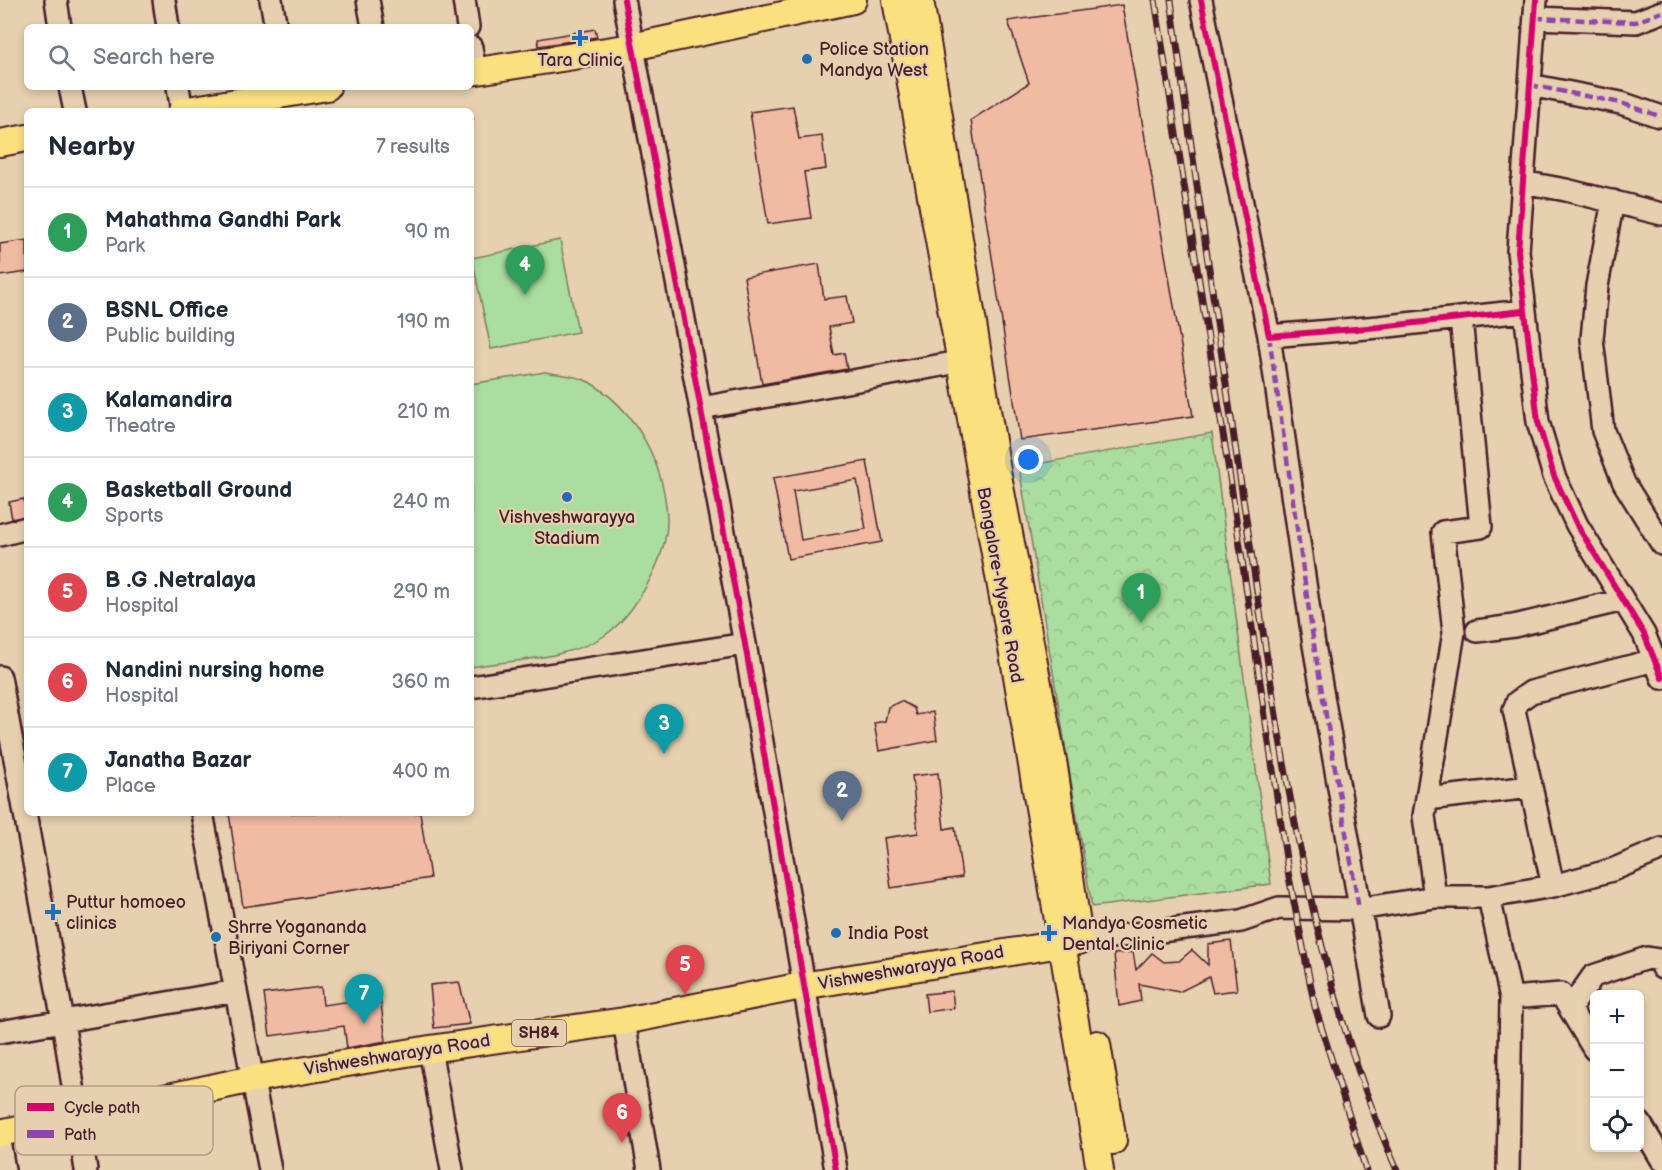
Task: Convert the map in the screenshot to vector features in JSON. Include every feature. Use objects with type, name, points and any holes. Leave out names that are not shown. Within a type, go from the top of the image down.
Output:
[{"type":"main road","points":[[474,72],[632,46],[853,0]]},
{"type":"main road","name":"Bangalore-Mysore Road","points":[[896,0],[959,362],[1071,941],[1118,1170]]},
{"type":"main road","name":"Bangalore-Mysore Road","points":[[920,0],[997,471],[1054,767],[1071,941],[1100,1170]]},
{"type":"main road","points":[[198,108],[287,91]]},
{"type":"main road","points":[[0,143],[24,139]]},
{"type":"main road","name":"Vishweshwarayya Road","points":[[213,1087],[430,1049],[624,1021],[802,986],[1071,941]]},
{"type":"main road","name":"Vishweshwarayya Road","points":[[0,1132],[15,1129]]},
{"type":"street","points":[[56,0],[60,24]]},
{"type":"street","points":[[164,0],[168,24]]},
{"type":"street","points":[[271,0],[275,24]]},
{"type":"street","points":[[368,0],[372,24]]},
{"type":"street","points":[[464,0],[468,24]]},
{"type":"street","points":[[624,0],[745,644],[802,986],[836,1170]]},
{"type":"street","points":[[1201,0],[1269,336],[1314,645],[1359,909],[1380,1016]]},
{"type":"street","points":[[1553,886],[1514,710],[1522,697],[1658,669],[1644,634],[1577,525],[1554,476],[1538,422],[1523,310],[1518,251],[1535,9],[1636,22],[1662,12]]},
{"type":"street","points":[[1530,85],[1621,103],[1659,116]]},
{"type":"street","points":[[71,90],[74,108]]},
{"type":"street","points":[[178,90],[182,108]]},
{"type":"street","points":[[1522,182],[1662,214]]},
{"type":"street","points":[[1613,201],[1597,286],[1592,339],[1604,430],[1624,483],[1662,544]]},
{"type":"street","points":[[1269,336],[1379,327],[1523,310]]},
{"type":"street","points":[[1435,897],[1424,816],[1454,632],[1443,532],[1481,527],[1461,318]]},
{"type":"street","points":[[701,408],[959,362]]},
{"type":"street","points":[[0,535],[24,529]]},
{"type":"street","points":[[1477,631],[1514,626],[1623,600]]},
{"type":"street","points":[[474,687],[745,644]]},
{"type":"street","points":[[0,678],[24,812]]},
{"type":"street","points":[[1427,799],[1531,787]]},
{"type":"street","points":[[25,816],[63,1021],[72,1086]]},
{"type":"street","points":[[203,816],[270,1170]]},
{"type":"street","points":[[1071,941],[1240,921],[1280,908],[1359,909],[1435,897],[1488,897],[1553,886],[1612,870],[1662,849]]},
{"type":"street","points":[[1488,897],[1511,998],[1508,1170]]},
{"type":"street","points":[[1570,1009],[1593,976],[1647,958],[1659,960],[1662,968]]},
{"type":"street","points":[[0,1032],[236,991]]},
{"type":"street","points":[[1511,998],[1561,994],[1592,1044]]},
{"type":"street","points":[[624,1021],[649,1170]]},
{"type":"street","points":[[430,1049],[452,1170]]},
{"type":"street","points":[[1644,1130],[1662,1160]]},
{"type":"street","points":[[0,1146],[4,1170]]},
{"type":"street","points":[[83,1155],[86,1170]]},
{"type":"green space","points":[[560,240],[578,332],[491,349],[474,268],[474,258]]},
{"type":"green space","name":"Vishveshwarayya Stadium","points":[[545,372],[589,382],[621,407],[645,440],[654,459],[661,479],[667,519],[662,550],[648,584],[638,600],[616,627],[590,644],[557,654],[474,667],[474,384]]},
{"type":"green space","points":[[1212,433],[1271,884],[1092,907],[1019,467]]},
{"type":"building","points":[[1122,5],[1193,416],[1020,440],[971,120],[1029,83],[1008,21]]},
{"type":"building","points":[[595,29],[597,37],[539,46],[538,39]]},
{"type":"building","points":[[793,106],[799,139],[822,136],[826,169],[804,172],[811,218],[768,224],[750,112]]},
{"type":"building","points":[[24,240],[24,272],[0,276],[0,244]]},
{"type":"building","points":[[819,264],[824,299],[847,296],[852,323],[829,327],[834,355],[844,353],[847,369],[762,384],[744,277]]},
{"type":"building","points":[[867,461],[882,542],[788,559],[773,478]],"holes":[[[857,480],[866,529],[801,540],[793,491]]]},
{"type":"building","points":[[24,499],[24,516],[12,519],[9,502]]},
{"type":"building","points":[[901,701],[914,708],[916,715],[933,712],[937,740],[879,751],[874,723],[885,721],[888,707]]},
{"type":"building","points":[[938,773],[944,829],[955,827],[962,877],[891,888],[884,838],[918,833],[912,776]]},
{"type":"building","points":[[229,816],[420,816],[430,878],[243,907]]},
{"type":"building","points":[[1231,941],[1237,990],[1213,993],[1209,977],[1179,992],[1139,984],[1141,1001],[1119,1006],[1114,954],[1133,952],[1136,970],[1152,953],[1164,962],[1179,961],[1192,950],[1208,965],[1208,944]]},
{"type":"building","points":[[459,982],[470,1024],[434,1028],[430,985]]},
{"type":"building","points":[[321,987],[323,1005],[380,997],[386,1041],[347,1048],[344,1026],[270,1036],[264,994]]},
{"type":"building","points":[[952,991],[954,1008],[927,1012],[925,994]]},
{"type":"railway","points":[[1155,0],[1230,478],[1288,872],[1315,1007],[1366,1170]]},
{"type":"railway","points":[[1171,0],[1231,418],[1289,792],[1322,946],[1343,1022],[1368,1097],[1397,1170]]},
{"type":"marked path","points":[[1535,18],[1636,22],[1662,12]]},
{"type":"marked path","points":[[1530,85],[1621,103],[1659,116]]},
{"type":"marked path","points":[[1269,336],[1314,645],[1359,909]]},
{"type":"cycle path","points":[[624,0],[745,644],[836,1170]]},
{"type":"cycle path","points":[[1201,0],[1269,336],[1379,327],[1523,311]]},
{"type":"cycle path","points":[[1536,0],[1518,251],[1538,422],[1554,476],[1577,525],[1644,634],[1662,678]]},
{"type":"place","name":"Tara Clinic","points":[[580,38]]},
{"type":"place","name":"Police Station Mandya West","points":[[807,59]]},
{"type":"place","name":"Basketball Ground","points":[[525,295]]},
{"type":"place","name":"Vishveshwarayya Stadium","points":[[567,497]]},
{"type":"place","name":"Mahathma Gandhi Park","points":[[1141,623]]},
{"type":"place","name":"Kalamandira","points":[[664,754]]},
{"type":"place","name":"BSNL Office","points":[[842,821]]},
{"type":"place","name":"Puttur homoeo clinics","points":[[53,912]]},
{"type":"place","name":"India Post","points":[[836,933]]},
{"type":"place","name":"Mandya Cosmetic Dental Clinic","points":[[1049,933]]},
{"type":"place","name":"Shrre Yogananda Biriyani Corner","points":[[216,937]]},
{"type":"place","name":"B .G .Netralaya","points":[[685,995]]},
{"type":"place","name":"Janatha Bazar","points":[[364,1024]]},
{"type":"place","name":"Nandini nursing home","points":[[622,1143]]}]
